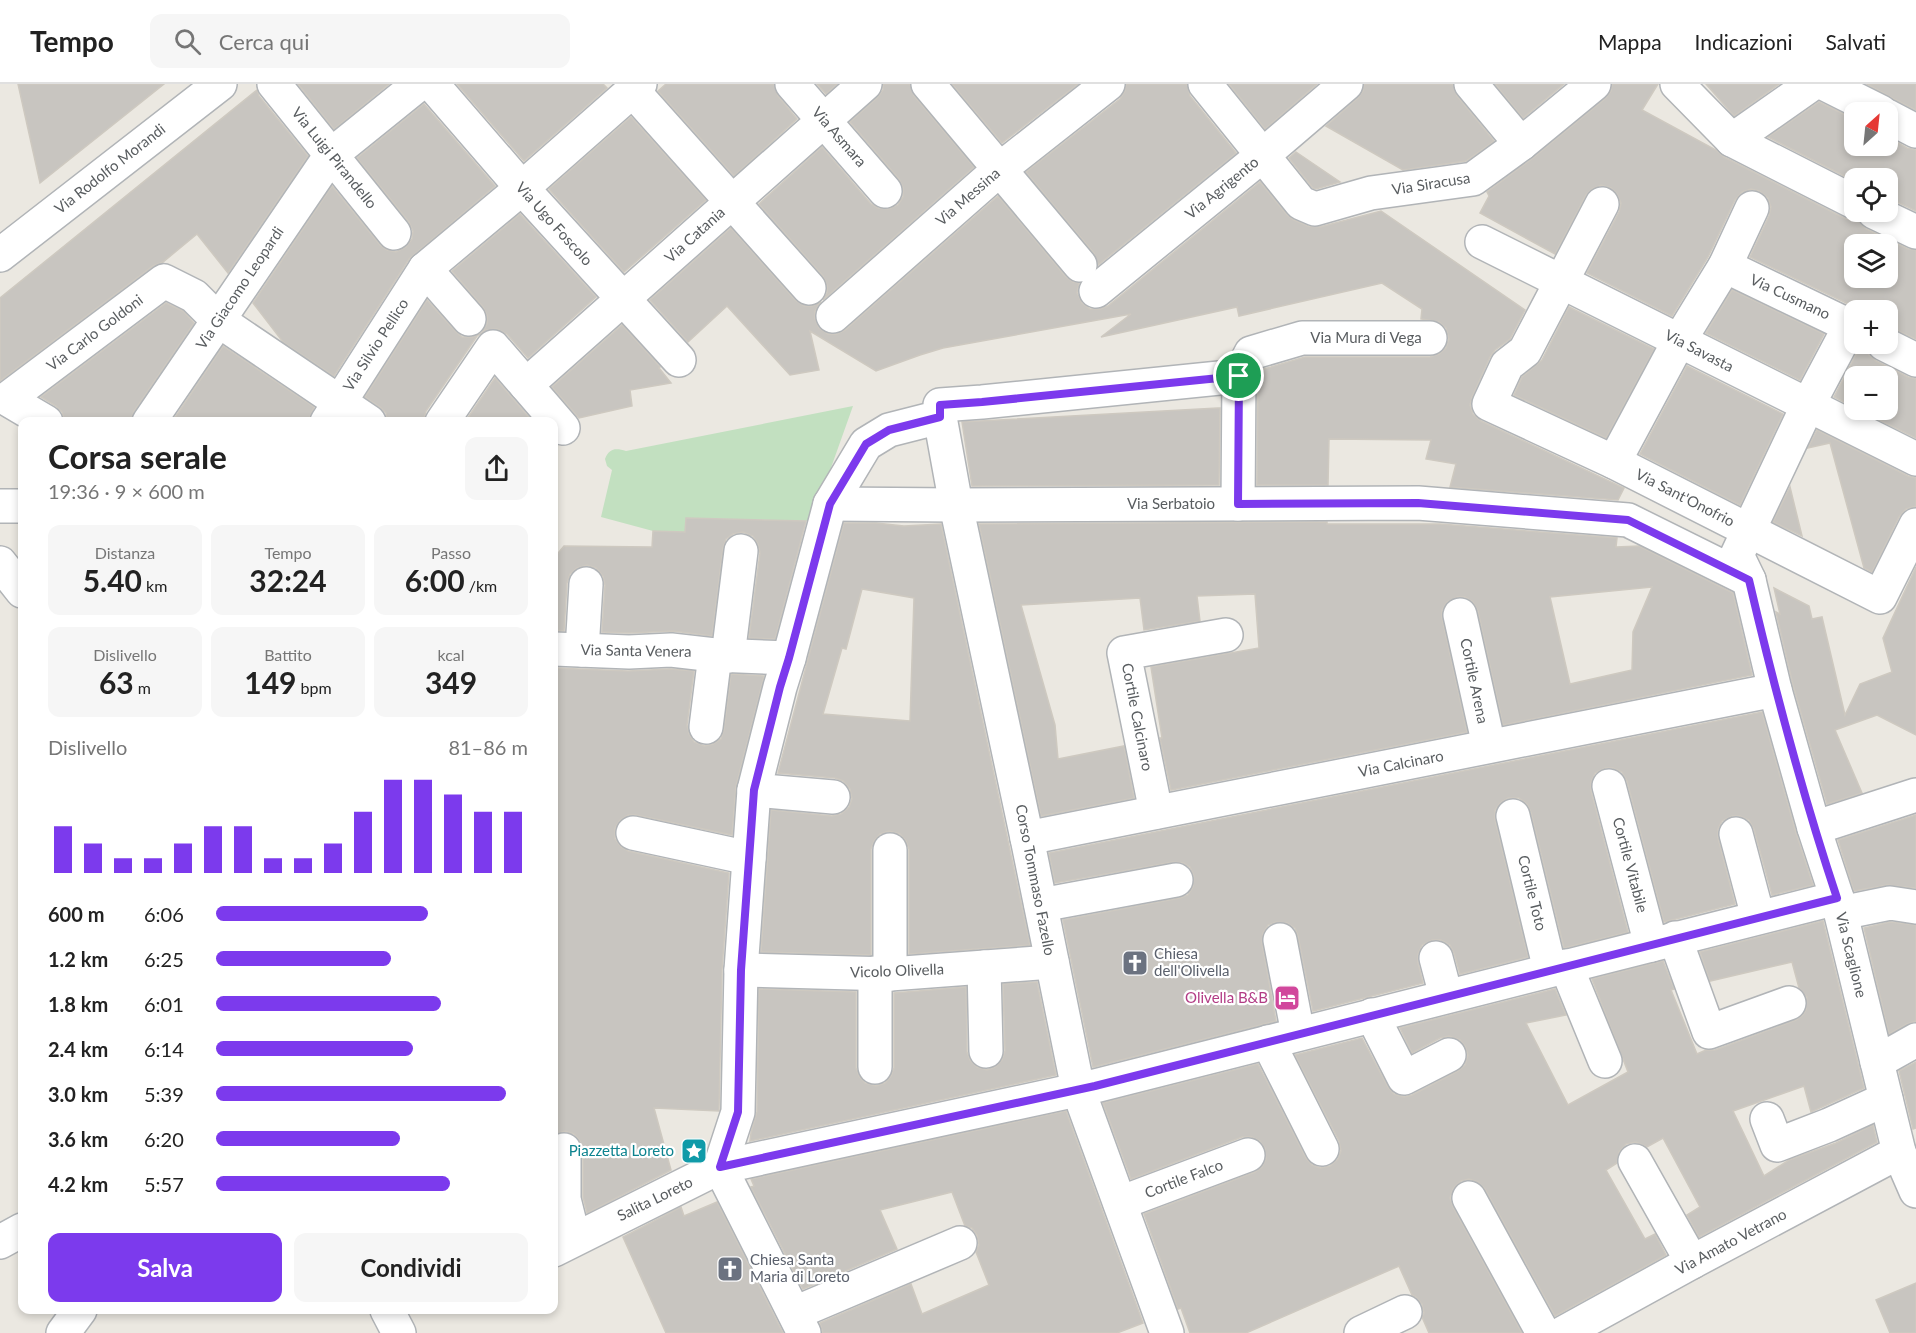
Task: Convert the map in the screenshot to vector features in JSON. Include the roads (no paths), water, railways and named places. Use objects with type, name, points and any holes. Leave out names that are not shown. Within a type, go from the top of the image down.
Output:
[{"type":"street","name":"Via Rodolfo Morandi","points":[[0,255],[220,84]]},
{"type":"street","name":"Via Luigi Pirandello","points":[[274,84],[394,233]]},
{"type":"street","name":"Via Giacomo Leopardi","points":[[152,417],[331,154],[419,84]]},
{"type":"street","name":"Via Ugo Foscolo","points":[[432,84],[622,300],[679,360]]},
{"type":"street","name":"Via Asmara","points":[[792,84],[885,191]]},
{"type":"street","name":"Via Catania","points":[[526,386],[865,84]]},
{"type":"street","name":"Via Agrigento","points":[[928,84],[1088,278],[1263,154],[1346,84]]},
{"type":"street","name":"Via Messina","points":[[833,316],[1000,169],[1108,84]]},
{"type":"street","name":"Via Siracusa","points":[[1205,84],[1301,203],[1315,209],[1371,193],[1473,179],[1521,144],[1594,84]]},
{"type":"street","points":[[1471,84],[1521,144]]},
{"type":"street","points":[[1677,84],[1732,140],[1844,197]]},
{"type":"street","points":[[1732,140],[1812,84]]},
{"type":"street","points":[[1825,84],[1861,102]]},
{"type":"street","name":"Via Silvio Pellico","points":[[334,411],[425,269],[522,188],[636,87]]},
{"type":"street","points":[[636,87],[732,202],[809,288]]},
{"type":"street","points":[[1898,122],[1916,131]]},
{"type":"street","points":[[1561,281],[1602,204]]},
{"type":"street","points":[[1614,462],[1679,341],[1725,266],[1752,208]]},
{"type":"street","points":[[1895,222],[1916,232]]},
{"type":"street","name":"Via Savasta","points":[[1482,242],[1916,459]]},
{"type":"street","name":"Via Cusmano","points":[[1725,266],[1844,323]]},
{"type":"street","points":[[425,269],[469,319]]},
{"type":"street","name":"Via Carlo Goldoni","points":[[38,417],[7,399],[164,281],[194,296],[218,320]]},
{"type":"street","name":"Via Sant'Onofrio","points":[[1561,281],[1525,351],[1507,365],[1489,404],[1614,462],[1880,597],[1916,525]]},
{"type":"street","points":[[218,320],[334,411],[353,417]]},
{"type":"street","name":"Via Mura di Vega","points":[[1239,376],[1251,353],[1302,338],[1430,338]]},
{"type":"street","name":"Via Scaglione","points":[[1844,341],[1808,405],[1737,555],[1749,580],[1775,690],[1814,828],[1839,905],[1899,1152],[1916,1191]]},
{"type":"street","points":[[445,417],[493,347],[553,417]]},
{"type":"street","points":[[1898,351],[1916,360]]},
{"type":"street","points":[[960,1243],[800,1323],[720,1167],[738,1112],[741,970],[754,790],[830,504],[866,444],[889,430],[940,417],[940,405],[1239,376],[1238,504]]},
{"type":"street","name":"Corso Tommaso Fazello","points":[[940,417],[956,505],[1078,1089],[1167,1333]]},
{"type":"street","points":[[558,422],[563,428]]},
{"type":"street","name":"Via Serbatoio","points":[[830,504],[1418,503],[1628,520],[1749,580]]},
{"type":"street","points":[[0,506],[18,506]]},
{"type":"street","points":[[706,728],[741,551]]},
{"type":"street","points":[[0,563],[18,586]]},
{"type":"street","points":[[568,649],[586,584]]},
{"type":"street","name":"Cortile Arena","points":[[1460,615],[1489,746]]},
{"type":"street","name":"Cortile Calcinaro","points":[[1156,812],[1124,653],[1226,635]]},
{"type":"street","name":"Via Santa Venera","points":[[568,649],[629,652],[671,650],[789,658]]},
{"type":"street","name":"Via Calcinaro","points":[[1027,838],[1775,690]]},
{"type":"street","name":"Cortile Vitabile","points":[[1609,786],[1663,942],[1709,1032],[1789,1003]]},
{"type":"street","points":[[754,790],[832,797]]},
{"type":"street","points":[[1814,828],[1916,795]]},
{"type":"street","name":"Cortile Toto","points":[[1513,816],[1558,968],[1605,1061]]},
{"type":"street","points":[[633,833],[749,858]]},
{"type":"street","points":[[1736,834],[1758,917]]},
{"type":"street","points":[[874,1067],[891,850]]},
{"type":"street","points":[[1041,905],[1176,880]]},
{"type":"street","name":"Salita Loreto","points":[[564,1244],[720,1167],[1078,1089],[1758,917],[1839,905],[1890,903],[1916,907]]},
{"type":"street","points":[[1280,940],[1283,1038],[1322,1149]]},
{"type":"street","points":[[1436,958],[1446,996]]},
{"type":"street","name":"Vicolo Olivella","points":[[741,970],[882,974],[1052,962]]},
{"type":"street","points":[[984,967],[986,1051]]},
{"type":"street","points":[[1372,1015],[1404,1078],[1449,1055]]},
{"type":"street","points":[[1877,1062],[1916,1040]]},
{"type":"street","points":[[1767,1119],[1777,1145],[1886,1099]]},
{"type":"street","points":[[564,1150],[564,1244]]},
{"type":"street","name":"Via Amato Vetrano","points":[[1563,1333],[1899,1152]]},
{"type":"street","name":"Cortile Falco","points":[[1120,1203],[1248,1155]]},
{"type":"street","points":[[1635,1161],[1692,1262]]},
{"type":"street","points":[[1469,1198],[1543,1333]]},
{"type":"street","points":[[0,1242],[18,1232]]},
{"type":"street","points":[[1361,1333],[1406,1311]]},
{"type":"street","points":[[63,1333],[77,1314]]},
{"type":"place","name":"Chiesa dell'Olivella","points":[[1135,963]]},
{"type":"place","name":"Olivella B&B","points":[[1287,998]]},
{"type":"place","name":"Piazzetta Loreto","points":[[694,1151]]},
{"type":"place","name":"Chiesa Santa Maria di Loreto","points":[[730,1269]]}]
